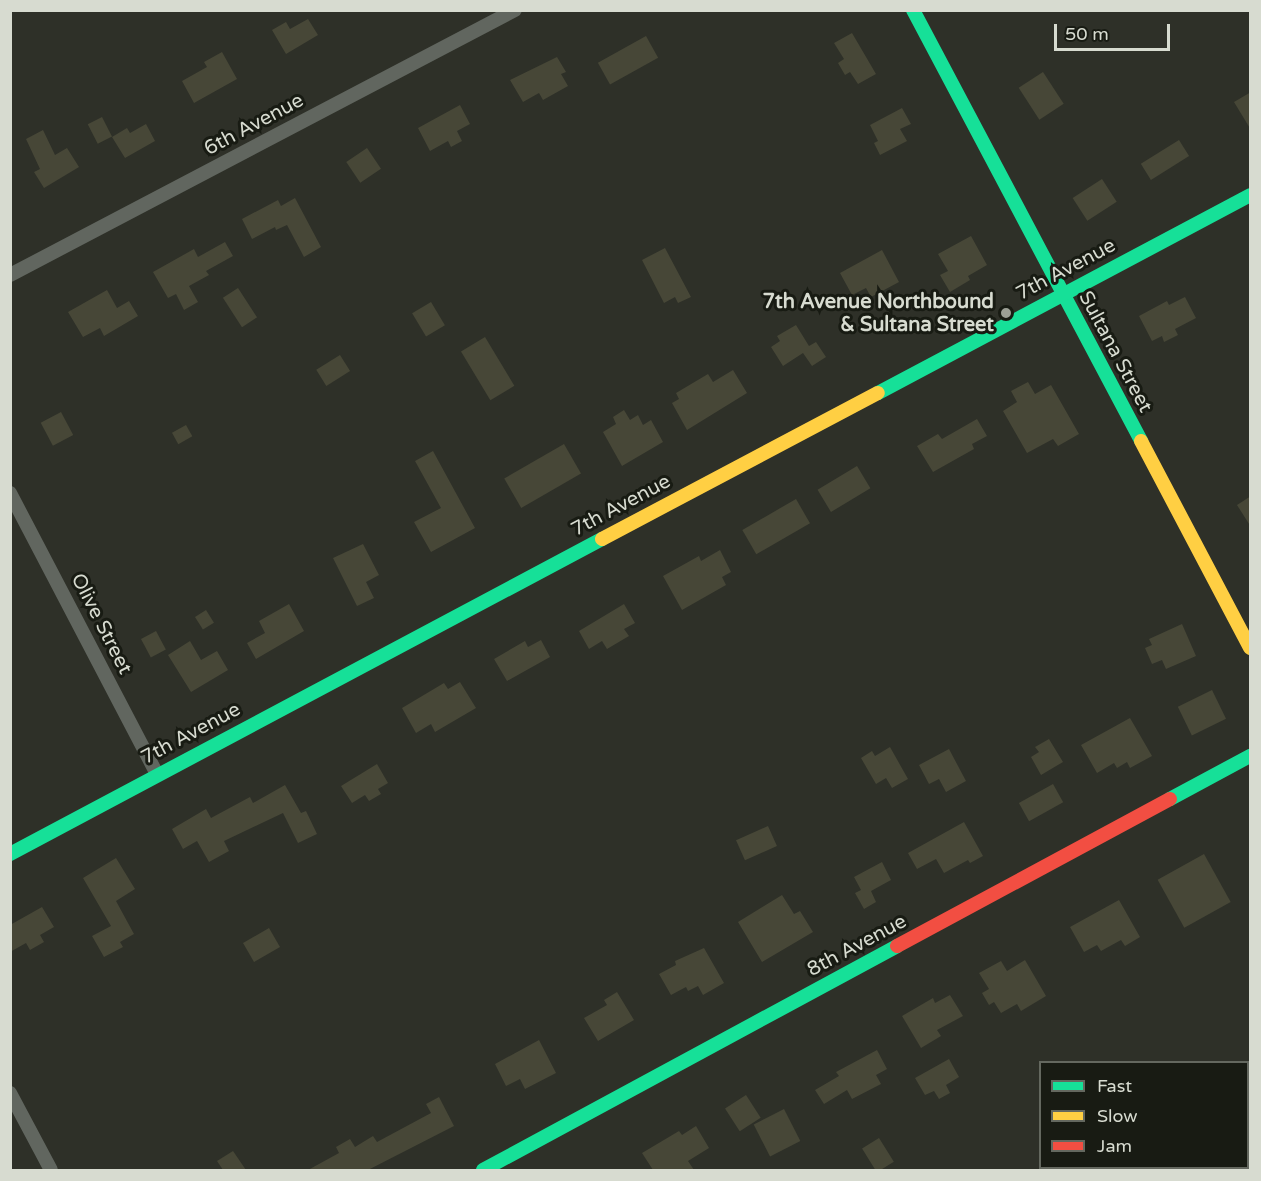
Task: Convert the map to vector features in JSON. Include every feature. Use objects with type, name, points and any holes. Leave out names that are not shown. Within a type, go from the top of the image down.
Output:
[{"type":"street","name":"6th Avenue","points":[[10,275],[515,10]]},
{"type":"street","name":"Sultana Street","points":[[913,10],[1251,648]]},
{"type":"street","name":"7th Avenue","points":[[10,854],[1251,195]]},
{"type":"street","name":"Olive Street","points":[[10,493],[157,774]]},
{"type":"street","name":"8th Avenue","points":[[483,1170],[1251,756]]},
{"type":"street","points":[[10,1093],[51,1170]]},
{"type":"building","points":[[308,19],[318,35],[286,54],[272,30],[286,22],[290,29]]},
{"type":"building","points":[[852,33],[876,74],[858,84],[850,72],[845,75],[838,63],[844,59],[834,43]]},
{"type":"building","points":[[646,36],[658,58],[610,85],[598,63]]},
{"type":"building","points":[[222,52],[237,79],[194,103],[182,81],[207,67],[204,62]]},
{"type":"building","points":[[557,57],[566,72],[561,74],[568,86],[543,100],[539,93],[523,102],[510,80]]},
{"type":"building","points":[[1043,72],[1064,104],[1039,120],[1019,88]]},
{"type":"building","points":[[1251,92],[1251,130],[1234,102]]},
{"type":"building","points":[[460,105],[470,124],[457,131],[462,141],[451,147],[448,141],[430,151],[418,128]]},
{"type":"building","points":[[902,108],[911,124],[900,129],[907,141],[880,155],[874,143],[878,141],[870,125]]},
{"type":"building","points":[[102,117],[112,137],[98,144],[88,124]]},
{"type":"building","points":[[146,124],[155,141],[125,158],[112,137],[127,128],[130,133]]},
{"type":"building","points":[[43,130],[55,155],[67,148],[79,167],[44,188],[34,172],[40,169],[26,139]]},
{"type":"building","points":[[1179,140],[1189,156],[1151,180],[1141,164]]},
{"type":"building","points":[[367,148],[381,169],[360,183],[346,162]]},
{"type":"building","points":[[1102,179],[1117,202],[1087,221],[1073,198]]},
{"type":"building","points":[[295,198],[321,247],[304,257],[287,225],[276,230],[275,227],[252,239],[242,219],[278,200],[281,206]]},
{"type":"building","points":[[971,236],[987,265],[968,276],[970,280],[950,292],[940,275],[948,271],[938,254]]},
{"type":"building","points":[[225,242],[233,256],[206,271],[209,275],[189,286],[198,302],[184,310],[176,294],[168,298],[153,272],[194,249],[198,257]]},
{"type":"building","points":[[665,248],[691,297],[678,303],[675,297],[664,303],[642,260]]},
{"type":"building","points":[[882,250],[899,282],[871,297],[866,288],[852,295],[840,273]]},
{"type":"building","points":[[238,288],[257,317],[242,327],[223,298]]},
{"type":"building","points":[[107,290],[117,308],[129,301],[138,316],[104,336],[100,328],[83,337],[68,312]]},
{"type":"building","points":[[1185,297],[1196,318],[1175,329],[1178,335],[1164,342],[1162,336],[1152,341],[1139,316],[1167,301],[1169,305]]},
{"type":"building","points":[[431,302],[445,325],[426,336],[412,313]]},
{"type":"building","points":[[796,325],[809,346],[816,342],[826,357],[812,366],[803,353],[783,366],[771,347],[780,341],[777,336]]},
{"type":"building","points":[[485,337],[514,386],[490,400],[461,351]]},
{"type":"building","points":[[340,355],[350,371],[326,386],[316,370]]},
{"type":"building","points":[[733,370],[747,393],[687,430],[672,403],[679,399],[676,393],[708,374],[713,382]]},
{"type":"building","points":[[1028,382],[1035,394],[1051,385],[1079,434],[1058,446],[1053,439],[1027,453],[1003,411],[1017,402],[1011,391]]},
{"type":"building","points":[[624,410],[630,420],[638,415],[643,425],[651,420],[663,442],[622,466],[603,432],[616,424],[613,417]]},
{"type":"building","points":[[61,412],[73,435],[53,446],[41,423]]},
{"type":"building","points":[[977,419],[987,436],[972,444],[974,449],[933,472],[917,446],[938,434],[942,439]]},
{"type":"building","points":[[186,425],[192,436],[178,444],[172,433]]},
{"type":"building","points":[[564,444],[581,473],[521,508],[504,478]]},
{"type":"building","points":[[433,451],[475,528],[431,552],[414,522],[441,508],[415,461]]},
{"type":"building","points":[[857,466],[870,488],[831,512],[818,490]]},
{"type":"building","points":[[1251,496],[1251,527],[1237,505]]},
{"type":"building","points":[[796,499],[810,523],[756,554],[742,530]]},
{"type":"building","points":[[363,544],[379,575],[366,582],[374,598],[357,606],[333,558]]},
{"type":"building","points":[[720,550],[731,572],[722,577],[726,585],[682,610],[663,576],[699,556],[701,561]]},
{"type":"building","points":[[289,604],[304,631],[256,659],[247,643],[265,633],[259,621]]},
{"type":"building","points":[[624,604],[635,623],[624,629],[629,636],[607,649],[602,641],[589,649],[579,631]]},
{"type":"building","points":[[206,610],[214,623],[203,630],[195,617]]},
{"type":"building","points":[[1182,624],[1196,656],[1166,669],[1162,660],[1152,664],[1145,648],[1152,645],[1149,639]]},
{"type":"building","points":[[156,631],[166,650],[151,658],[141,639]]},
{"type":"building","points":[[541,640],[550,657],[507,681],[494,659],[525,641],[528,647]]},
{"type":"building","points":[[190,641],[201,660],[217,651],[228,670],[191,692],[168,655]]},
{"type":"building","points":[[460,682],[476,708],[435,732],[431,724],[416,733],[402,708],[444,683],[448,689]]},
{"type":"building","points":[[1212,690],[1226,719],[1192,735],[1178,707]]},
{"type":"building","points":[[1130,718],[1152,756],[1130,768],[1127,762],[1117,768],[1114,763],[1097,773],[1081,745]]},
{"type":"building","points":[[1049,739],[1063,762],[1041,775],[1031,757],[1039,752],[1035,747]]},
{"type":"building","points":[[890,747],[908,779],[892,788],[886,778],[876,784],[861,758],[872,751],[875,756]]},
{"type":"building","points":[[949,749],[966,781],[946,792],[939,779],[929,784],[919,765]]},
{"type":"building","points":[[377,764],[388,783],[378,789],[381,794],[369,801],[365,795],[352,803],[341,786]]},
{"type":"building","points":[[1053,784],[1063,802],[1029,821],[1019,803]]},
{"type":"building","points":[[285,785],[301,813],[306,811],[317,834],[298,843],[283,813],[224,841],[229,851],[209,862],[197,841],[183,849],[172,829],[206,809],[211,818],[250,797],[253,803]]},
{"type":"building","points":[[964,822],[983,856],[970,863],[968,860],[944,873],[936,859],[917,869],[908,853]]},
{"type":"building","points":[[768,826],[777,846],[745,860],[736,840]]},
{"type":"building","points":[[1204,854],[1231,902],[1184,928],[1158,880]]},
{"type":"building","points":[[116,858],[135,889],[116,901],[134,934],[120,942],[123,947],[104,957],[92,936],[111,926],[83,878]]},
{"type":"building","points":[[882,862],[891,880],[871,891],[876,902],[864,909],[855,893],[861,890],[854,877]]},
{"type":"building","points":[[782,895],[794,914],[800,911],[813,932],[762,962],[738,922]]},
{"type":"building","points":[[1119,900],[1140,937],[1125,946],[1121,940],[1101,951],[1097,945],[1084,952],[1070,927]]},
{"type":"building","points":[[42,907],[54,927],[40,935],[44,942],[30,950],[26,943],[10,952],[10,925]]},
{"type":"building","points":[[269,928],[280,947],[254,962],[243,943]]},
{"type":"building","points":[[704,948],[724,983],[703,995],[698,986],[688,991],[686,987],[671,995],[659,974],[676,965],[675,961]]},
{"type":"building","points":[[1025,960],[1046,996],[1021,1011],[1017,1004],[1001,1013],[994,1002],[989,1005],[982,993],[989,989],[979,973],[1001,961],[1007,971]]},
{"type":"building","points":[[617,992],[634,1020],[598,1041],[584,1018],[607,1005],[604,1000]]},
{"type":"building","points":[[950,995],[963,1016],[937,1030],[941,1036],[921,1048],[902,1016],[933,998],[935,1003]]},
{"type":"building","points":[[539,1040],[556,1073],[525,1089],[520,1079],[506,1086],[495,1064]]},
{"type":"building","points":[[877,1050],[887,1069],[876,1075],[881,1084],[852,1099],[847,1090],[824,1104],[815,1090],[839,1076],[836,1072]]},
{"type":"building","points":[[949,1059],[959,1077],[946,1085],[950,1093],[939,1099],[934,1091],[925,1095],[915,1078]]},
{"type":"building","points":[[746,1095],[761,1118],[740,1131],[725,1109]]},
{"type":"building","points":[[439,1097],[454,1126],[368,1170],[308,1170],[339,1153],[336,1147],[350,1139],[355,1147],[373,1136],[377,1142],[431,1113],[426,1104]]},
{"type":"building","points":[[784,1109],[800,1141],[770,1157],[754,1124]]},
{"type":"building","points":[[696,1126],[709,1148],[688,1161],[694,1170],[653,1170],[642,1153],[679,1131],[682,1135]]},
{"type":"building","points":[[879,1138],[894,1162],[881,1170],[875,1170],[862,1149]]},
{"type":"building","points":[[233,1151],[246,1170],[223,1170],[217,1161]]},
{"type":"traffic: fast","points":[[913,10],[1141,441]]},
{"type":"traffic: fast","points":[[878,393],[1250,195]]},
{"type":"traffic: fast","points":[[10,854],[602,539]]},
{"type":"traffic: fast","points":[[1170,799],[1250,756]]},
{"type":"traffic: fast","points":[[483,1170],[897,946]]},
{"type":"traffic: slow","points":[[602,539],[878,393]]},
{"type":"traffic: slow","points":[[1141,441],[1250,648]]},
{"type":"traffic: jam","points":[[897,946],[1170,799]]},
{"type":"place","name":"7th Avenue Northbound & Sultana Street","points":[[1006,313]]}]
